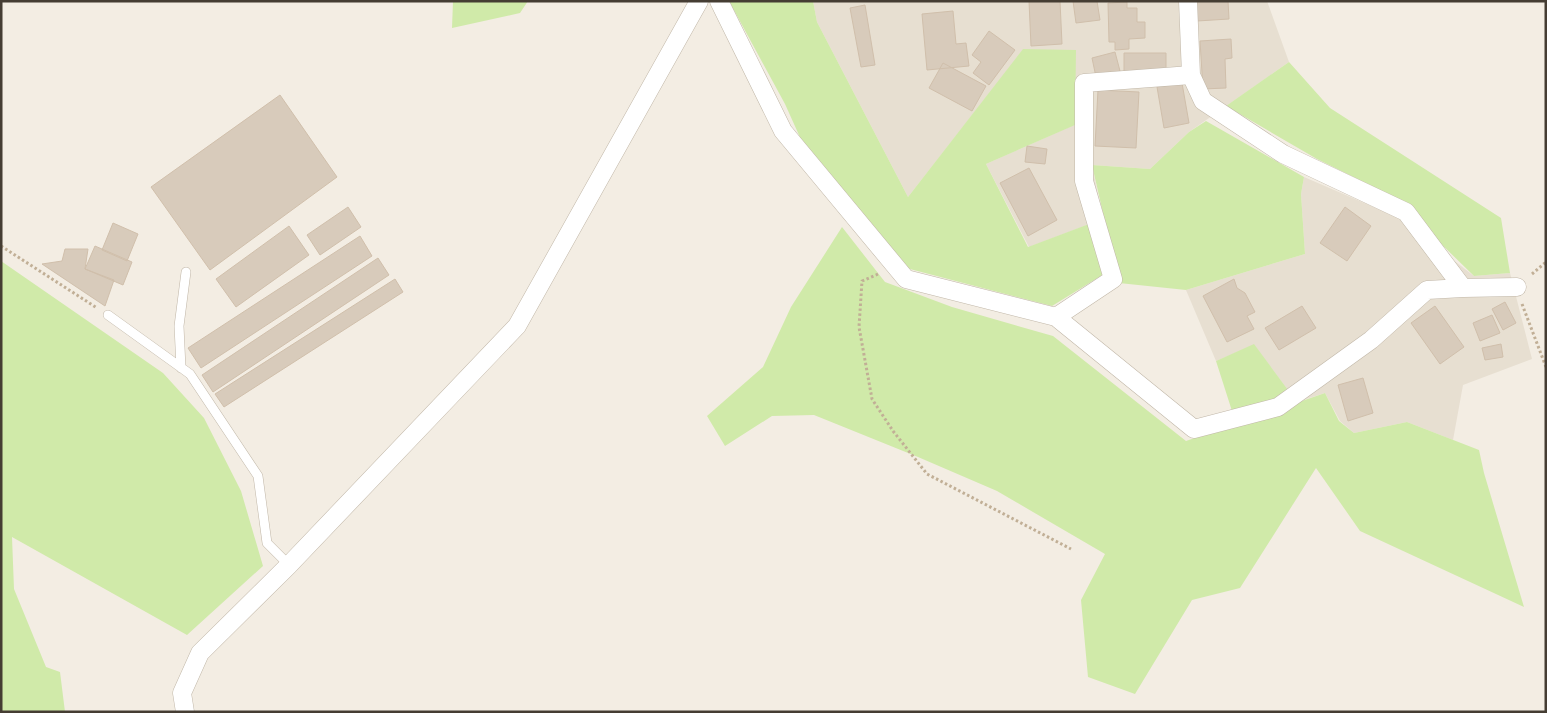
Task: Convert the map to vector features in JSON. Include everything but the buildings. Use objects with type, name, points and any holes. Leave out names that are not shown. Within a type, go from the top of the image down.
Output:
[{"type":"street","points":[[185,712],[182,693],[200,653],[289,565],[516,326],[699,1]]},
{"type":"street","points":[[718,1],[783,131],[906,279],[1056,317],[1194,429],[1278,408],[1371,340],[1427,290],[1517,287]]},
{"type":"street","points":[[1188,1],[1191,75],[1203,101],[1283,154],[1406,212],[1463,288]]},
{"type":"street","points":[[1056,317],[1113,279],[1084,181],[1084,83],[1191,75]]},
{"type":"lane","points":[[181,368],[180,326],[186,272]]},
{"type":"lane","points":[[108,315],[190,374],[258,476],[268,544],[289,565]]},
{"type":"path","points":[[1,246],[108,315]]},
{"type":"path","points":[[1546,262],[1517,287],[1546,367]]},
{"type":"path","points":[[894,266],[862,281],[859,327],[872,399],[893,431],[927,474],[1071,549]]},
{"type":"shaded area","points":[[813,1],[1267,1],[1289,62],[1189,132],[1150,169],[1092,165],[1103,219],[1029,247],[986,164],[1074,125],[1023,50],[908,197],[817,22]]},
{"type":"shaded area","points":[[1304,177],[1399,218],[1474,276],[1510,273],[1532,359],[1463,385],[1453,440],[1407,422],[1354,433],[1340,421],[1325,393],[1297,402],[1254,345],[1216,361],[1186,290],[1305,254],[1301,194]]},
{"type":"green space","points":[[453,1],[528,1],[520,13],[452,28]]},
{"type":"green space","points":[[729,1],[813,1],[817,22],[908,197],[1023,49],[1076,50],[1075,125],[986,164],[1028,247],[1089,224],[1104,274],[1052,306],[906,268],[803,144],[785,104]]},
{"type":"green space","points":[[1289,62],[1330,108],[1501,218],[1510,273],[1474,276],[1392,196],[1317,159],[1226,106]]},
{"type":"green space","points":[[1206,121],[1304,177],[1301,194],[1305,254],[1186,290],[1119,283],[1092,165],[1150,169],[1189,132]]},
{"type":"green space","points":[[842,227],[885,282],[952,307],[1053,336],[1186,441],[1325,393],[1339,421],[1354,433],[1407,422],[1479,450],[1484,473],[1524,607],[1360,531],[1316,468],[1240,588],[1192,600],[1135,694],[1088,677],[1081,600],[1105,554],[997,491],[814,415],[772,416],[725,446],[707,416],[763,367],[791,307]]},
{"type":"green space","points":[[1,261],[163,373],[204,418],[241,491],[263,566],[187,635],[12,537],[14,589],[46,667],[60,672],[65,712],[1,712]]},
{"type":"green space","points":[[1254,344],[1288,390],[1272,401],[1232,411],[1216,361]]}]
